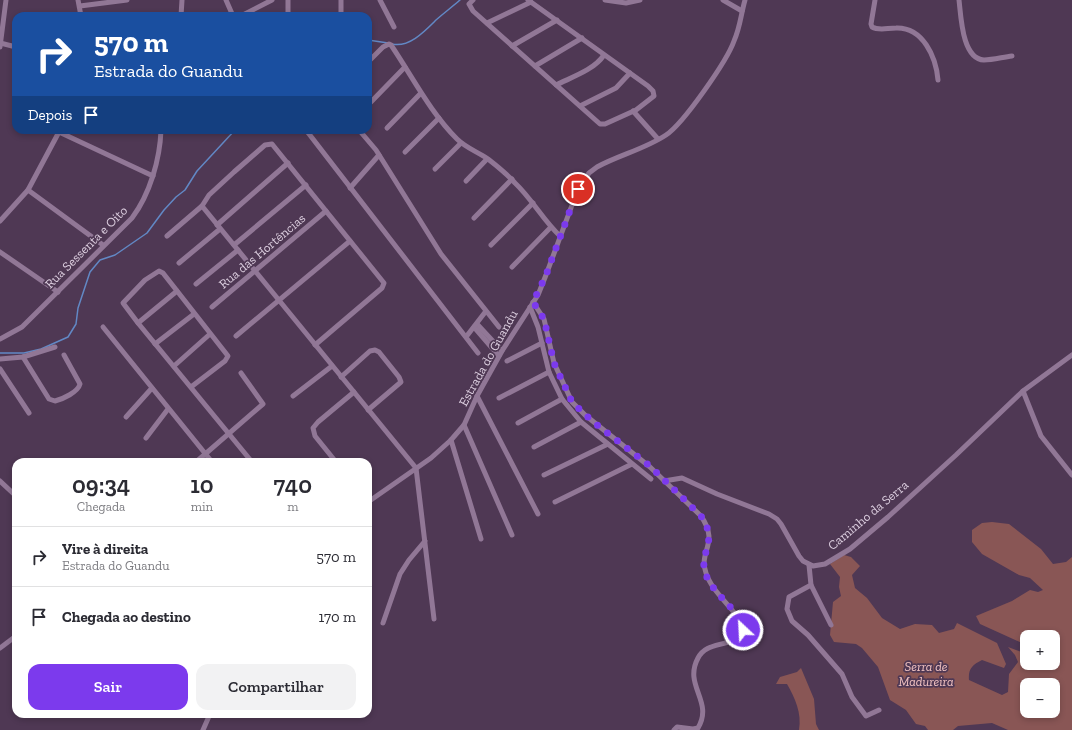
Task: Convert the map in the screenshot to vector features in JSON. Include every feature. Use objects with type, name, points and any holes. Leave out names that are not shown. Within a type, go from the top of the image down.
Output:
[{"type":"street","points":[[6,0],[0,44],[12,46]]},
{"type":"street","points":[[78,0],[81,12]]},
{"type":"street","points":[[80,6],[127,0]]},
{"type":"street","points":[[181,12],[182,0]]},
{"type":"street","points":[[226,0],[231,12]]},
{"type":"street","points":[[249,12],[272,0]]},
{"type":"street","points":[[288,0],[288,12]]},
{"type":"street","points":[[341,0],[341,12]]},
{"type":"street","points":[[380,0],[394,27]]},
{"type":"street","points":[[473,0],[469,3],[469,6],[487,23],[512,46],[602,124],[633,111],[654,96],[654,93],[648,86],[529,1],[487,23]]},
{"type":"street","points":[[605,0],[626,2],[640,0]]},
{"type":"street","points":[[724,0],[742,11]]},
{"type":"street","name":"Estrada do Guandu","points":[[372,499],[416,468],[451,440],[464,425],[477,396],[500,354],[533,302],[546,275],[578,189],[589,173],[600,166],[666,135],[676,127],[706,87],[734,42],[745,0]]},
{"type":"street","points":[[875,0],[871,24],[872,27],[882,30],[897,28],[912,32],[921,38],[933,58],[937,68],[938,80]]},
{"type":"street","points":[[960,0],[968,50],[975,57],[982,60],[1012,56]]},
{"type":"street","points":[[512,46],[557,20]]},
{"type":"street","points":[[535,66],[582,38]]},
{"type":"street","points":[[372,58],[388,44],[439,118],[461,143],[487,159],[512,179],[560,236]]},
{"type":"street","points":[[556,85],[591,68],[597,64],[604,55]]},
{"type":"street","points":[[372,101],[405,67]]},
{"type":"street","points":[[580,106],[616,88],[630,74]]},
{"type":"street","points":[[387,128],[421,93]]},
{"type":"street","points":[[633,111],[658,139]]},
{"type":"street","points":[[405,152],[439,118]]},
{"type":"street","points":[[1,218],[28,190],[58,134]]},
{"type":"street","points":[[66,134],[153,176]]},
{"type":"street","name":"Rua Sessenta e Oito","points":[[1,337],[18,330],[135,214],[153,176],[159,154],[162,134]]},
{"type":"street","points":[[309,134],[478,353]]},
{"type":"street","points":[[362,134],[379,155],[438,249],[499,327]]},
{"type":"street","points":[[435,169],[461,143]]},
{"type":"street","points":[[167,236],[202,206],[209,195],[265,145],[272,144],[383,281],[384,285],[315,345]]},
{"type":"street","points":[[350,188],[379,155]]},
{"type":"street","points":[[466,181],[487,159]]},
{"type":"street","points":[[179,263],[288,163]]},
{"type":"street","points":[[474,218],[512,179]]},
{"type":"street","points":[[234,245],[306,185]]},
{"type":"street","points":[[28,190],[104,245]]},
{"type":"street","points":[[491,245],[533,203]]},
{"type":"street","points":[[202,206],[416,468],[434,619]]},
{"type":"street","name":"Rua das Hortências","points":[[212,307],[326,211]]},
{"type":"street","points":[[512,267],[551,227]]},
{"type":"street","points":[[236,336],[350,241]]},
{"type":"street","points":[[196,284],[238,250]]},
{"type":"street","points":[[0,252],[58,292]]},
{"type":"street","points":[[191,387],[228,357],[227,353],[160,271],[145,280],[122,303],[249,458]]},
{"type":"street","points":[[138,323],[177,291]]},
{"type":"street","points":[[533,302],[544,319],[554,363],[572,402],[585,415],[650,466],[701,516],[706,524],[710,536],[704,562],[706,575],[712,585],[739,618],[743,630],[735,639],[726,644],[708,648],[698,658],[693,674],[696,690],[703,705],[700,725],[697,729],[677,727],[674,730]]},
{"type":"street","points":[[530,307],[542,343],[549,372],[562,399],[581,422],[651,480]]},
{"type":"street","points":[[466,337],[486,311]]},
{"type":"street","points":[[156,344],[194,314]]},
{"type":"street","points":[[476,325],[500,354]]},
{"type":"street","points":[[103,326],[168,409],[209,458]]},
{"type":"street","points":[[174,366],[210,334]]},
{"type":"street","points":[[507,361],[542,343]]},
{"type":"street","points":[[0,359],[23,357],[55,347]]},
{"type":"street","points":[[341,377],[370,351],[375,350],[379,352],[401,380],[399,384],[368,410]]},
{"type":"street","points":[[23,357],[49,399],[55,401],[80,387],[80,384],[64,355]]},
{"type":"street","name":"Caminho da Serra","points":[[809,565],[819,566],[825,564],[850,548],[888,517],[1023,391],[1072,355]]},
{"type":"street","points":[[293,396],[332,366]]},
{"type":"street","points":[[0,369],[29,413]]},
{"type":"street","points":[[200,458],[263,403],[240,372]]},
{"type":"street","points":[[499,398],[549,372]]},
{"type":"street","points":[[126,417],[152,388]]},
{"type":"street","points":[[1023,391],[1041,436],[1072,475]]},
{"type":"street","points":[[333,458],[315,436],[313,428],[318,422],[354,392]]},
{"type":"street","points":[[477,396],[538,514]]},
{"type":"street","points":[[518,423],[562,399]]},
{"type":"street","points":[[146,438],[168,409]]},
{"type":"street","points":[[534,447],[581,422]]},
{"type":"street","points":[[464,425],[512,535]]},
{"type":"street","points":[[451,440],[481,538]]},
{"type":"street","points":[[544,475],[608,444]]},
{"type":"street","points":[[555,502],[632,464]]},
{"type":"street","points":[[664,481],[682,478],[773,516],[786,532],[799,556],[809,565],[812,585],[831,626]]},
{"type":"street","points":[[0,481],[12,492]]},
{"type":"street","points":[[383,623],[400,574],[424,542]]},
{"type":"street","points":[[812,585],[793,594],[787,599],[787,609],[792,621],[808,635],[842,674],[852,697],[866,716],[879,710]]},
{"type":"street","points":[[0,648],[12,639]]},
{"type":"street","points":[[203,730],[208,718]]},
{"type":"green space","name":"Serra de Madureira","points":[[992,522],[1009,524],[1041,549],[1053,564],[1066,562],[1072,557],[1072,730],[1008,730],[992,723],[958,726],[953,730],[928,730],[925,726],[916,724],[906,710],[890,700],[878,667],[862,648],[856,644],[834,642],[830,635],[833,602],[841,596],[839,587],[840,577],[830,564],[844,555],[851,557],[860,566],[852,575],[855,588],[867,598],[882,618],[900,629],[915,624],[932,625],[939,633],[954,629],[957,623],[997,643],[1006,664],[1004,668],[982,660],[971,668],[969,680],[1002,695],[1008,692],[1009,674],[1018,662],[1015,655],[1008,647],[1020,651],[1020,670],[1060,670],[1060,630],[1020,630],[1020,642],[980,624],[976,616],[1012,601],[1030,590],[1038,592],[1043,590],[1030,578],[1019,575],[982,554],[972,542],[972,530],[982,523]]},
{"type":"green space","points":[[801,668],[814,699],[816,724],[819,730],[799,730],[799,712],[793,695],[787,684],[776,684],[780,677],[797,672]]},
{"type":"waterway","points":[[392,44],[398,45],[416,38],[460,0]]},
{"type":"waterway","points":[[372,41],[388,43]]},
{"type":"waterway","points":[[0,353],[24,353],[41,349],[68,337],[76,324],[78,308],[90,272],[100,260],[115,255],[147,233],[164,210],[185,190],[197,171],[231,134]]},
{"type":"route","points":[[578,189],[546,275],[533,302],[544,319],[554,363],[569,397],[579,410],[650,466],[701,516],[709,530],[710,536],[704,562],[706,575],[708,580],[739,618],[743,630]]}]
